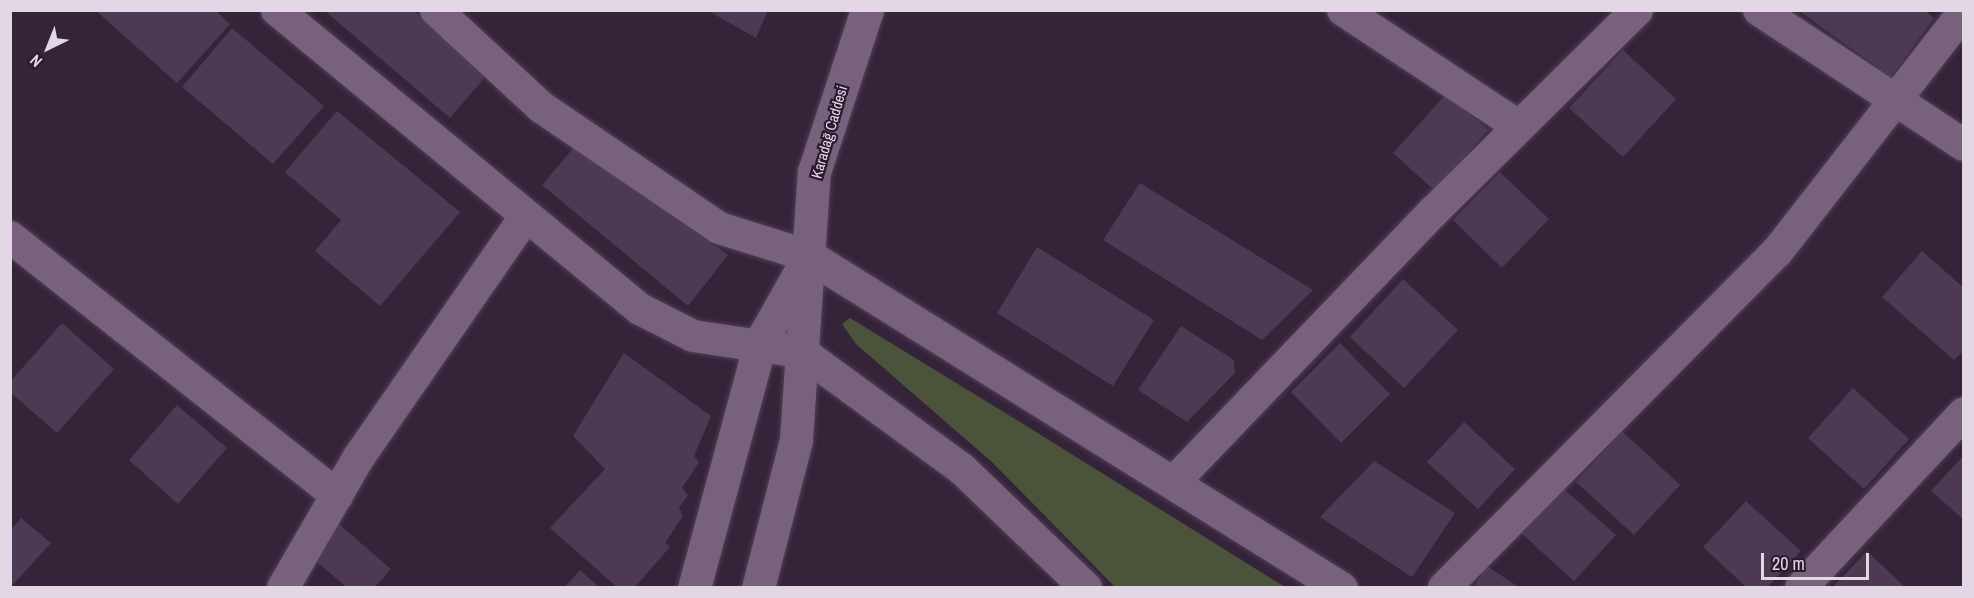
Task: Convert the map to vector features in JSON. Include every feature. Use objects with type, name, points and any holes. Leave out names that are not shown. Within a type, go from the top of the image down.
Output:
[{"type":"street","points":[[277,10],[640,309],[693,336],[760,343],[802,352],[962,469],[1086,588]]},
{"type":"street","points":[[436,10],[541,107],[719,228],[809,256],[1341,588]]},
{"type":"street","name":"Karadağ Caddesi","points":[[758,588],[796,440],[814,172],[867,10]]},
{"type":"street","points":[[1343,10],[1518,126]]},
{"type":"street","points":[[1173,483],[1518,126],[1637,10]]},
{"type":"street","points":[[1759,10],[1898,99],[1964,145]]},
{"type":"street","points":[[1444,588],[1777,252],[1964,12]]},
{"type":"street","points":[[283,588],[337,495],[526,216]]},
{"type":"street","points":[[10,237],[337,495]]},
{"type":"street","points":[[694,588],[760,343],[809,256]]},
{"type":"street","points":[[1801,588],[1964,413]]},
{"type":"green space","points":[[850,318],[1285,587],[1115,587],[993,463],[856,344],[842,324]]},
{"type":"building","points":[[95,10],[215,10],[230,24],[177,83]]},
{"type":"building","points":[[324,10],[413,10],[487,75],[450,118]]},
{"type":"building","points":[[707,10],[768,10],[756,38]]},
{"type":"building","points":[[1798,10],[1924,10],[1934,18],[1891,77]]},
{"type":"building","points":[[232,28],[324,106],[273,164],[182,87]]},
{"type":"building","points":[[1623,50],[1676,99],[1623,157],[1569,108]]},
{"type":"building","points":[[1447,93],[1488,130],[1435,191],[1393,153]]},
{"type":"building","points":[[337,111],[460,212],[380,306],[315,251],[341,220],[285,172]]},
{"type":"building","points":[[574,147],[728,255],[688,306],[542,185]]},
{"type":"building","points":[[1500,172],[1549,219],[1502,268],[1453,220]]},
{"type":"building","points":[[1140,183],[1313,290],[1262,340],[1103,240]]},
{"type":"building","points":[[1037,247],[1154,320],[1113,386],[997,313]]},
{"type":"building","points":[[1922,251],[1964,288],[1964,350],[1954,360],[1882,297]]},
{"type":"building","points":[[1403,279],[1458,330],[1404,388],[1350,337]]},
{"type":"building","points":[[62,323],[114,369],[57,433],[10,392],[10,382]]},
{"type":"building","points":[[1181,326],[1234,360],[1235,373],[1187,422],[1138,390]]},
{"type":"building","points":[[1340,343],[1390,394],[1341,443],[1291,392]]},
{"type":"building","points":[[624,353],[711,416],[694,456],[699,462],[682,488],[688,495],[679,508],[683,516],[665,543],[670,547],[634,588],[618,588],[550,528],[605,469],[573,436]]},
{"type":"building","points":[[1853,388],[1909,439],[1864,489],[1808,438]]},
{"type":"building","points":[[177,405],[227,448],[178,504],[129,460]]},
{"type":"building","points":[[1464,422],[1515,469],[1478,509],[1427,462]]},
{"type":"building","points":[[1622,431],[1680,485],[1634,535],[1576,482]]},
{"type":"building","points":[[1964,455],[1964,520],[1931,491]]},
{"type":"building","points":[[1374,461],[1455,513],[1412,577],[1320,517]]},
{"type":"building","points":[[1563,488],[1616,535],[1574,581],[1522,534]]},
{"type":"building","points":[[1746,501],[1801,551],[1767,588],[1747,588],[1703,547]]},
{"type":"building","points":[[21,518],[51,543],[10,588],[10,531]]},
{"type":"building","points":[[334,520],[391,569],[374,588],[347,588],[306,552]]},
{"type":"building","points":[[1867,551],[1906,588],[1832,588]]},
{"type":"building","points":[[1487,566],[1520,588],[1473,588]]},
{"type":"building","points":[[580,570],[600,588],[564,588]]}]
